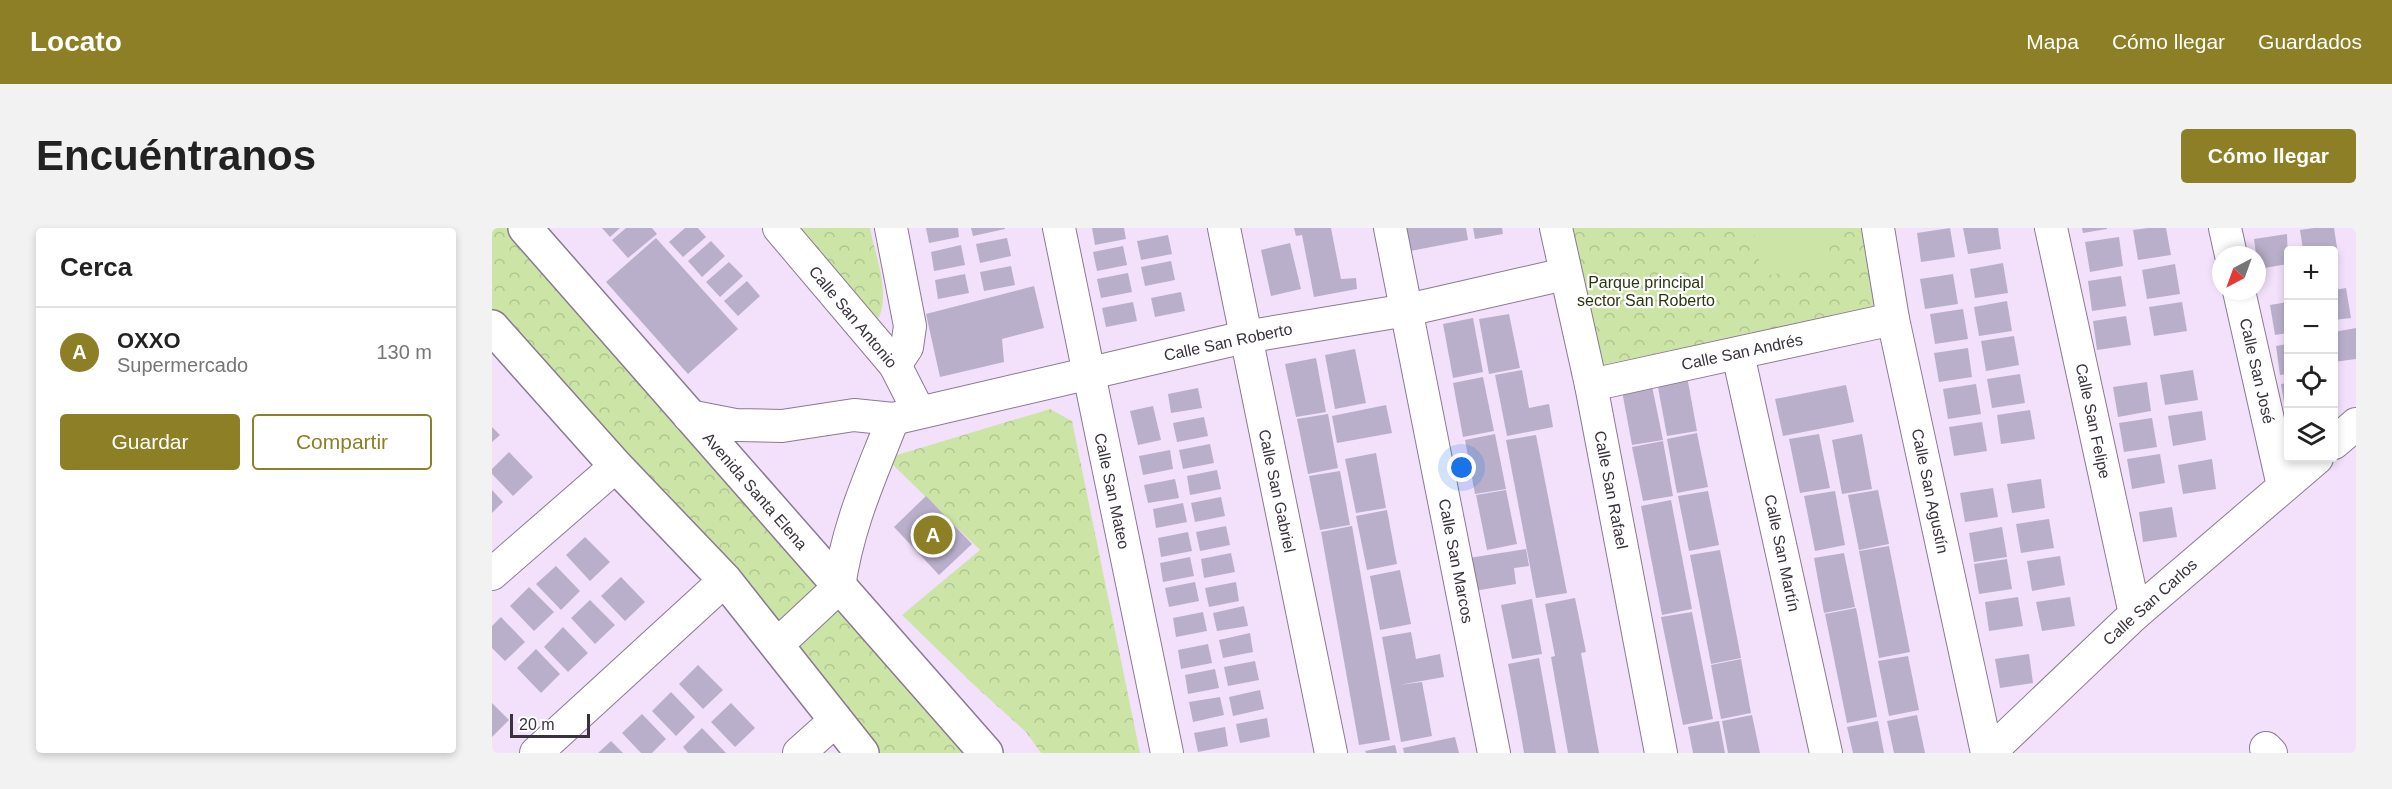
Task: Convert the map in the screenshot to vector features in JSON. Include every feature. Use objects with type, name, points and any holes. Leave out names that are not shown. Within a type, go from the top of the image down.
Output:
[{"type":"street","name":"Avenida Santa Elena","points":[[525,228],[986,753]]},
{"type":"street","name":"Calle San Antonio","points":[[779,228],[895,364],[906,416]]},
{"type":"street","points":[[891,228],[910,326],[906,347],[895,364]]},
{"type":"street","name":"Calle San Mateo","points":[[1059,228],[1167,753]]},
{"type":"street","name":"Calle San Gabriel","points":[[1224,228],[1330,753]]},
{"type":"street","name":"Calle San Marcos","points":[[1390,228],[1494,753]]},
{"type":"street","name":"Calle San Rafael","points":[[1556,228],[1591,385],[1661,753]]},
{"type":"street","name":"Calle San Agustín","points":[[1878,228],[1893,319],[1988,753]]},
{"type":"street","name":"Calle San Felipe","points":[[2051,228],[2135,614]]},
{"type":"street","points":[[2225,228],[2229,246]]},
{"type":"street","name":"Calle San Roberto","points":[[689,416],[735,425],[782,426],[854,415],[906,416],[1245,337],[1407,310],[1565,274]]},
{"type":"street","name":"Calle San José","points":[[2241,300],[2283,486]]},
{"type":"street","name":"Calle San Andrés","points":[[1591,385],[1893,319]]},
{"type":"street","points":[[496,340],[725,580],[778,644],[862,753]]},
{"type":"street","name":"Calle San Martín","points":[[1738,354],[1826,753]]},
{"type":"street","points":[[778,644],[840,587],[844,550],[853,519],[906,416]]},
{"type":"street","points":[[2338,440],[2356,424]]},
{"type":"street","name":"Calle San Carlos","points":[[1988,753],[2135,614],[2312,462]]},
{"type":"street","points":[[492,574],[616,466]]},
{"type":"street","points":[[537,753],[725,580]]},
{"type":"street","points":[[799,753],[836,720]]},
{"type":"green space","points":[[492,228],[525,228],[986,753],[862,753],[492,327]]},
{"type":"green space","points":[[787,228],[870,228],[883,288],[881,311],[877,321]]},
{"type":"green space","name":"Parque principal sector San Roberto","points":[[1567,228],[1861,228],[1878,307],[1597,366]]},
{"type":"green space","points":[[1753,228],[1825,228],[1831,265],[1762,276]]},
{"type":"green space","points":[[1050,409],[1072,421],[1140,753],[1041,753],[1026,732],[902,615],[980,550],[891,463],[897,455]]},
{"type":"building","points":[[602,228],[620,228],[610,237]]},
{"type":"building","points":[[626,228],[652,228],[657,234],[628,258],[612,240]]},
{"type":"building","points":[[685,228],[698,228],[706,237],[683,257],[669,242]]},
{"type":"building","points":[[926,228],[958,228],[959,237],[929,243]]},
{"type":"building","points":[[971,228],[1005,228],[1005,229],[973,236]]},
{"type":"building","points":[[1092,228],[1124,228],[1126,239],[1095,245]]},
{"type":"building","points":[[1294,228],[1331,228],[1341,279],[1356,278],[1357,289],[1314,297],[1302,235],[1296,236]]},
{"type":"building","points":[[1400,228],[1466,228],[1468,240],[1405,252]]},
{"type":"building","points":[[1473,228],[1502,228],[1503,234],[1475,239]]},
{"type":"building","points":[[1950,228],[1955,257],[1921,262],[1917,233]]},
{"type":"building","points":[[1963,228],[1998,228],[2001,249],[1968,254]]},
{"type":"building","points":[[2082,228],[2107,228],[2107,229],[2083,233]]},
{"type":"building","points":[[2166,228],[2171,255],[2138,260],[2133,230]]},
{"type":"building","points":[[2334,228],[2337,246],[2302,246],[2300,230]]},
{"type":"building","points":[[2287,234],[2287,246],[2284,246],[2284,265],[2266,268],[2266,246],[2255,246],[2254,239]]},
{"type":"building","points":[[1168,235],[1172,254],[1141,260],[1137,241]]},
{"type":"building","points":[[2119,237],[2123,266],[2090,272],[2085,242]]},
{"type":"building","points":[[656,238],[738,329],[688,374],[606,282]]},
{"type":"building","points":[[1007,238],[1011,256],[980,263],[976,244]]},
{"type":"building","points":[[711,241],[725,256],[702,277],[688,261]]},
{"type":"building","points":[[1290,243],[1301,289],[1271,296],[1261,250]]},
{"type":"building","points":[[961,245],[965,265],[934,271],[931,252]]},
{"type":"building","points":[[1123,246],[1127,265],[1097,271],[1093,252]]},
{"type":"building","points":[[1171,261],[1175,280],[1145,286],[1141,267]]},
{"type":"building","points":[[729,262],[743,276],[720,297],[706,282]]},
{"type":"building","points":[[2003,263],[2008,293],[1975,298],[1970,269]]},
{"type":"building","points":[[2175,264],[2180,294],[2147,299],[2142,270]]},
{"type":"building","points":[[1011,266],[1015,285],[984,291],[980,272]]},
{"type":"building","points":[[1128,273],[1132,292],[1101,298],[1097,279]]},
{"type":"building","points":[[965,274],[969,293],[938,299],[935,280]]},
{"type":"building","points":[[1953,274],[1958,304],[1925,309],[1920,279]]},
{"type":"building","points":[[2121,276],[2126,306],[2092,311],[2088,281]]},
{"type":"building","points":[[747,281],[760,296],[738,316],[724,301]]},
{"type":"building","points":[[1034,286],[1044,328],[1002,339],[1004,362],[940,377],[926,314]]},
{"type":"building","points":[[2346,288],[2351,318],[2338,320],[2338,289]]},
{"type":"building","points":[[1181,292],[1185,311],[1155,317],[1151,298]]},
{"type":"building","points":[[2007,301],[2012,331],[1979,336],[1974,307]]},
{"type":"building","points":[[1133,302],[1137,321],[1106,327],[1102,308]]},
{"type":"building","points":[[2182,302],[2187,331],[2154,336],[2149,307]]},
{"type":"building","points":[[2284,303],[2284,334],[2275,335],[2270,305]]},
{"type":"building","points":[[1963,309],[1968,339],[1935,344],[1930,314]]},
{"type":"building","points":[[1509,314],[1520,368],[1489,374],[1479,319]]},
{"type":"building","points":[[2126,316],[2131,345],[2097,350],[2093,321]]},
{"type":"building","points":[[1473,318],[1483,372],[1453,378],[1443,324]]},
{"type":"building","points":[[2356,328],[2356,359],[2338,361],[2338,331]]},
{"type":"building","points":[[2014,336],[2019,365],[1986,371],[1981,341]]},
{"type":"building","points":[[2284,345],[2284,374],[2280,375],[2276,346]]},
{"type":"building","points":[[1968,348],[1972,377],[1939,382],[1934,353]]},
{"type":"building","points":[[1355,349],[1366,403],[1335,409],[1325,355]]},
{"type":"building","points":[[1316,358],[1326,412],[1296,417],[1285,364]]},
{"type":"building","points":[[1522,370],[1529,408],[1549,404],[1553,427],[1507,436],[1495,375]]},
{"type":"building","points":[[2193,370],[2198,400],[2165,405],[2160,375]]},
{"type":"building","points":[[2020,374],[2025,403],[1992,408],[1987,379]]},
{"type":"building","points":[[1687,376],[1697,431],[1667,436],[1657,382]]},
{"type":"building","points":[[1483,377],[1494,431],[1463,437],[1453,383]]},
{"type":"building","points":[[2147,382],[2151,411],[2118,417],[2113,387]]},
{"type":"building","points":[[1976,384],[1981,414],[1948,419],[1943,389]]},
{"type":"building","points":[[2281,384],[2284,384],[2284,402]]},
{"type":"building","points":[[1846,385],[1854,422],[1783,436],[1775,399]]},
{"type":"building","points":[[1652,386],[1663,440],[1632,445],[1622,391]]},
{"type":"building","points":[[1198,388],[1202,408],[1171,413],[1168,394]]},
{"type":"building","points":[[1386,405],[1392,433],[1337,443],[1332,416]]},
{"type":"building","points":[[1153,406],[1161,440],[1138,445],[1130,411]]},
{"type":"building","points":[[2030,410],[2035,439],[2001,444],[1997,415]]},
{"type":"building","points":[[2202,411],[2206,440],[2173,446],[2168,416]]},
{"type":"building","points":[[1328,414],[1338,468],[1308,474],[1297,419]]},
{"type":"building","points":[[1204,417],[1208,436],[1177,442],[1173,423]]},
{"type":"building","points":[[2152,418],[2157,447],[2124,452],[2119,423]]},
{"type":"building","points":[[1982,422],[1987,451],[1954,456],[1949,427]]},
{"type":"building","points":[[492,427],[500,435],[492,442]]},
{"type":"building","points":[[1697,433],[1708,487],[1677,493],[1667,439]]},
{"type":"building","points":[[1495,434],[1506,489],[1475,494],[1465,440]]},
{"type":"building","points":[[1819,434],[1830,488],[1800,493],[1789,439]]},
{"type":"building","points":[[1862,434],[1872,489],[1842,494],[1832,440]]},
{"type":"building","points":[[1536,435],[1567,593],[1536,598],[1506,440]]},
{"type":"building","points":[[1663,441],[1673,496],[1643,501],[1632,447]]},
{"type":"building","points":[[1210,444],[1214,463],[1183,469],[1179,450]]},
{"type":"building","points":[[1170,450],[1173,469],[1143,475],[1139,456]]},
{"type":"building","points":[[509,452],[533,477],[513,496],[492,474],[492,469]]},
{"type":"building","points":[[1376,453],[1386,508],[1356,513],[1345,459]]},
{"type":"building","points":[[2160,454],[2165,483],[2132,489],[2127,459]]},
{"type":"building","points":[[2212,459],[2216,489],[2183,494],[2178,465]]},
{"type":"building","points":[[1217,470],[1221,489],[1190,495],[1187,476]]},
{"type":"building","points":[[1340,471],[1350,525],[1320,530],[1309,476]]},
{"type":"building","points":[[1175,479],[1179,498],[1148,503],[1144,485]]},
{"type":"building","points":[[2041,479],[2045,508],[2012,513],[2007,484]]},
{"type":"building","points":[[1993,488],[1998,517],[1965,522],[1960,493]]},
{"type":"building","points":[[492,490],[503,502],[492,513]]},
{"type":"building","points":[[1506,490],[1517,544],[1487,550],[1476,495]]},
{"type":"building","points":[[1878,490],[1889,544],[1859,550],[1848,495]]},
{"type":"building","points":[[1708,491],[1719,545],[1689,551],[1678,496]]},
{"type":"building","points":[[1835,491],[1845,545],[1815,551],[1804,496]]},
{"type":"building","points":[[926,496],[972,544],[939,575],[894,527]]},
{"type":"building","points":[[1221,497],[1225,516],[1195,522],[1191,503]]},
{"type":"building","points":[[1671,500],[1692,609],[1662,615],[1641,506]]},
{"type":"building","points":[[1183,503],[1187,522],[1156,528],[1153,509]]},
{"type":"building","points":[[2172,507],[2177,537],[2143,542],[2139,512]]},
{"type":"building","points":[[1387,510],[1397,564],[1367,570],[1356,516]]},
{"type":"building","points":[[2049,519],[2054,548],[2021,553],[2016,524]]},
{"type":"building","points":[[1226,526],[1230,545],[1200,551],[1196,532]]},
{"type":"building","points":[[1352,526],[1390,740],[1359,745],[1321,532]]},
{"type":"building","points":[[2002,527],[2007,557],[1974,562],[1969,533]]},
{"type":"building","points":[[1188,532],[1192,551],[1161,557],[1158,538]]},
{"type":"building","points":[[585,537],[610,562],[590,581],[566,555]]},
{"type":"building","points":[[1889,546],[1910,652],[1879,658],[1859,551]]},
{"type":"building","points":[[1526,549],[1529,566],[1514,568],[1516,584],[1474,591],[1469,558]]},
{"type":"building","points":[[1720,550],[1741,658],[1711,664],[1690,555]]},
{"type":"building","points":[[1231,553],[1235,572],[1204,578],[1201,559]]},
{"type":"building","points":[[1844,553],[1855,607],[1824,613],[1814,558]]},
{"type":"building","points":[[2060,556],[2065,585],[2032,591],[2027,561]]},
{"type":"building","points":[[1190,557],[1194,576],[1163,582],[1160,563]]},
{"type":"building","points":[[2007,559],[2012,589],[1979,594],[1974,564]]},
{"type":"building","points":[[556,566],[580,591],[561,610],[536,584]]},
{"type":"building","points":[[1400,570],[1411,624],[1380,630],[1370,576]]},
{"type":"building","points":[[621,577],[645,602],[625,621],[601,596]]},
{"type":"building","points":[[1195,582],[1199,601],[1169,607],[1165,588]]},
{"type":"building","points":[[1236,582],[1239,601],[1209,607],[1205,588]]},
{"type":"building","points":[[529,587],[554,612],[534,631],[510,606]]},
{"type":"building","points":[[2018,597],[2023,626],[1989,631],[1985,602]]},
{"type":"building","points":[[2070,597],[2075,626],[2042,631],[2036,602]]},
{"type":"building","points":[[1575,598],[1586,652],[1581,653],[1599,753],[1568,753],[1551,657],[1555,656],[1545,604]]},
{"type":"building","points":[[1532,599],[1542,654],[1512,659],[1501,605]]},
{"type":"building","points":[[590,600],[615,625],[595,644],[571,618]]},
{"type":"building","points":[[1244,606],[1248,626],[1217,631],[1213,613]]},
{"type":"building","points":[[1856,608],[1877,717],[1847,723],[1825,614]]},
{"type":"building","points":[[1203,612],[1207,631],[1176,637],[1173,618]]},
{"type":"building","points":[[1692,612],[1713,719],[1683,725],[1661,617]]},
{"type":"building","points":[[501,617],[525,642],[505,661],[492,648],[492,626]]},
{"type":"building","points":[[563,627],[588,653],[568,672],[544,647]]},
{"type":"building","points":[[1411,632],[1416,659],[1440,654],[1444,677],[1399,685],[1422,682],[1432,736],[1401,742],[1382,637]]},
{"type":"building","points":[[1250,633],[1253,652],[1223,658],[1219,640]]},
{"type":"building","points":[[1208,644],[1212,663],[1181,669],[1178,650]]},
{"type":"building","points":[[536,649],[560,674],[541,693],[517,668]]},
{"type":"building","points":[[2029,654],[2033,683],[2000,688],[1995,659]]},
{"type":"building","points":[[1908,656],[1919,710],[1889,716],[1878,661]]},
{"type":"building","points":[[1539,658],[1556,753],[1524,753],[1508,664]]},
{"type":"building","points":[[1741,659],[1751,713],[1721,719],[1711,665]]},
{"type":"building","points":[[1255,661],[1259,680],[1228,686],[1224,667]]},
{"type":"building","points":[[698,665],[723,690],[703,709],[679,684]]},
{"type":"building","points":[[1215,669],[1219,688],[1188,694],[1185,675]]},
{"type":"building","points":[[1260,690],[1264,709],[1233,716],[1229,697]]},
{"type":"building","points":[[671,692],[695,717],[676,736],[652,711]]},
{"type":"building","points":[[1220,697],[1224,715],[1193,722],[1189,702]]},
{"type":"building","points":[[492,703],[509,720],[492,737]]},
{"type":"building","points":[[731,703],[755,728],[735,747],[711,722]]},
{"type":"building","points":[[642,714],[666,739],[652,753],[641,753],[622,733]]},
{"type":"building","points":[[1752,715],[1760,753],[1728,753],[1722,721]]},
{"type":"building","points":[[1917,715],[1925,753],[1894,753],[1887,721]]},
{"type":"building","points":[[1267,718],[1270,737],[1240,743],[1236,724]]},
{"type":"building","points":[[1719,721],[1725,753],[1693,753],[1688,727]]},
{"type":"building","points":[[1878,721],[1884,753],[1853,753],[1847,727]]},
{"type":"building","points":[[1225,727],[1228,746],[1198,752],[1194,733]]},
{"type":"building","points":[[702,728],[726,753],[688,753],[683,747]]},
{"type":"building","points":[[1455,737],[1459,753],[1404,753],[1403,748]]},
{"type":"building","points":[[611,741],[623,753],[598,753]]},
{"type":"building","points":[[1395,745],[1397,753],[1366,753],[1365,751]]},
{"type":"place","name":"OXXO","points":[[933,535]]}]
